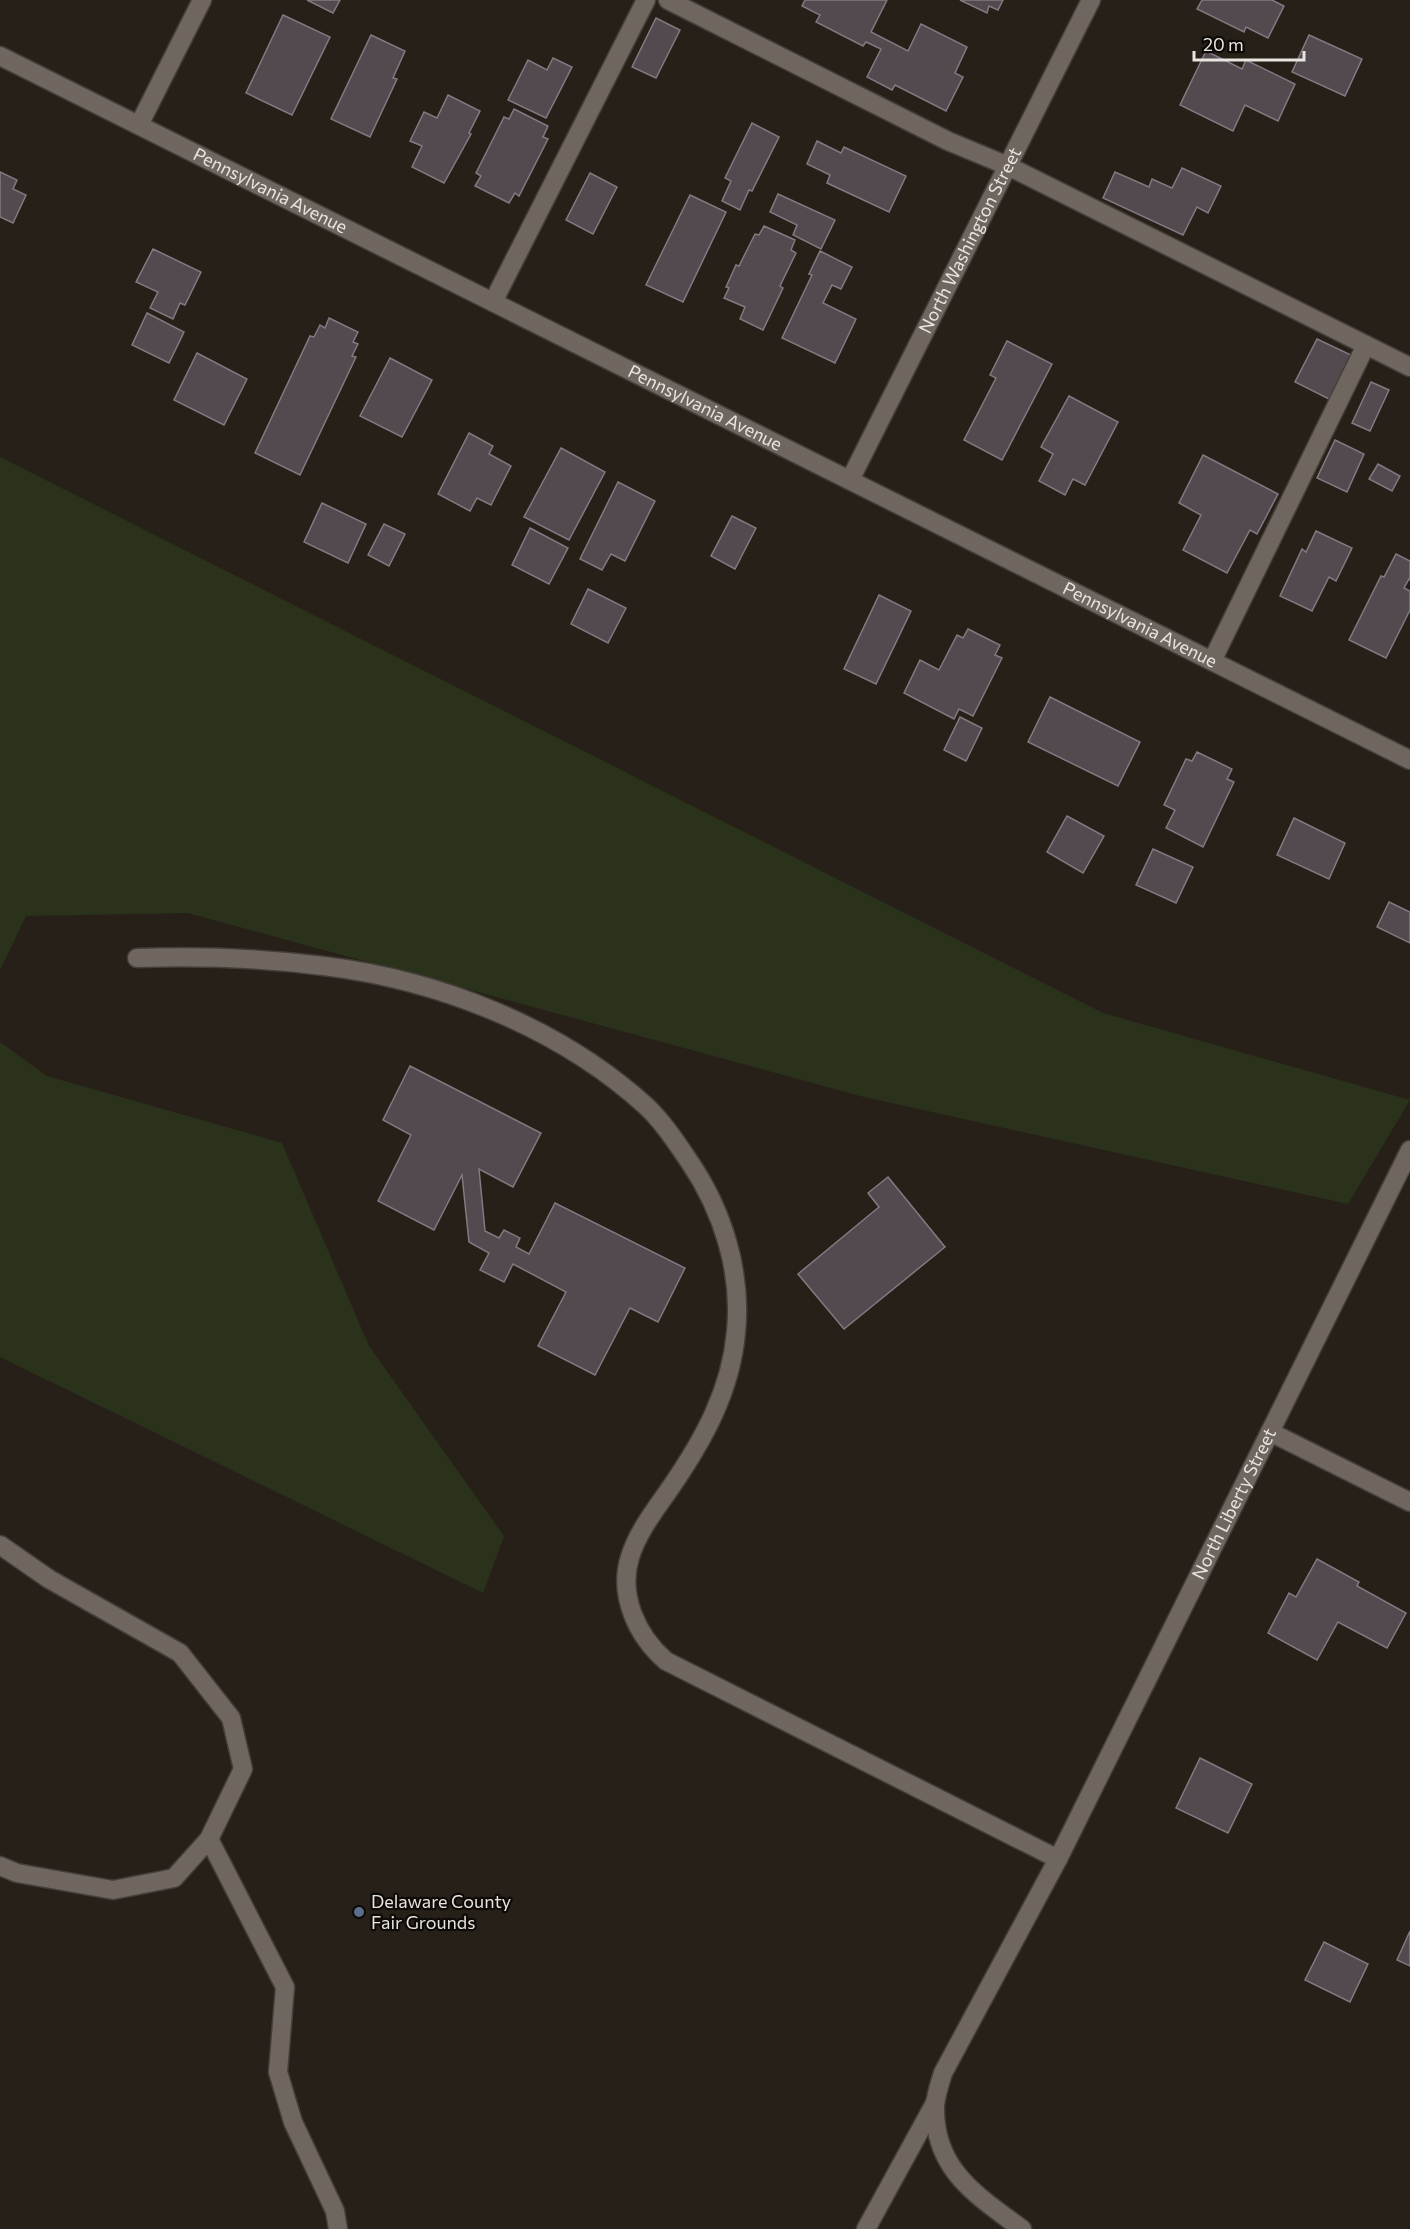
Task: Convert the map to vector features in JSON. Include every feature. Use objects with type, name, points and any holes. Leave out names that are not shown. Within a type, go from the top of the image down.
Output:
[{"type":"street","points":[[139,125],[202,0]]},
{"type":"street","points":[[493,302],[646,0]]},
{"type":"street","points":[[668,0],[948,141],[1008,166],[1410,367]]},
{"type":"street","name":"North Washington Street","points":[[850,480],[1091,0]]},
{"type":"street","name":"Pennsylvania Avenue","points":[[0,56],[1410,760]]},
{"type":"street","points":[[1212,661],[1365,345]]},
{"type":"street","points":[[137,958],[198,956],[324,966],[405,981],[474,1004],[546,1036],[600,1069],[647,1107],[672,1135],[706,1185],[727,1239],[736,1280],[736,1332],[728,1377],[711,1424],[692,1457],[640,1532],[629,1558],[626,1586],[633,1617],[654,1651],[666,1661],[1058,1859]]},
{"type":"street","name":"North Liberty Street","points":[[935,2103],[943,2073],[1058,1859],[1410,1150]]},
{"type":"street","points":[[1270,1432],[1410,1502]]},
{"type":"street","points":[[0,1545],[50,1579],[180,1653],[231,1718],[243,1768],[209,1839],[174,1878],[113,1890],[17,1873],[0,1866]]},
{"type":"street","points":[[209,1839],[285,1987],[278,2072],[293,2122],[335,2211],[339,2229]]},
{"type":"street","points":[[866,2229],[935,2103]]},
{"type":"street","points":[[935,2103],[937,2135],[952,2169],[978,2197],[1022,2229]]},
{"type":"green space","points":[[0,457],[1103,1013],[1410,1100],[1348,1204],[860,1096],[188,913],[26,916],[0,970]]},
{"type":"green space","points":[[0,1042],[47,1076],[282,1143],[369,1346],[504,1536],[483,1593],[0,1357]]},
{"type":"building","points":[[307,0],[340,0],[333,13]]},
{"type":"building","points":[[805,0],[887,0],[871,32],[908,51],[921,24],[967,47],[955,73],[963,77],[946,111],[895,85],[892,90],[867,77],[881,49],[866,42],[863,46],[816,22],[820,15],[802,6]]},
{"type":"building","points":[[960,0],[1003,0],[998,10],[989,6],[987,13]]},
{"type":"building","points":[[1202,0],[1272,0],[1284,6],[1268,38],[1246,27],[1244,32],[1197,9]]},
{"type":"building","points":[[283,15],[330,37],[292,115],[246,93]]},
{"type":"building","points":[[656,18],[680,30],[656,78],[632,67]]},
{"type":"building","points":[[371,35],[405,51],[393,78],[397,79],[370,137],[331,119]]},
{"type":"building","points":[[1309,35],[1362,59],[1345,96],[1292,72]]},
{"type":"building","points":[[1206,51],[1242,69],[1246,60],[1295,84],[1278,121],[1245,105],[1233,131],[1180,105]]},
{"type":"building","points":[[553,58],[572,67],[546,118],[508,100],[528,60],[547,70]]},
{"type":"building","points":[[448,95],[480,111],[469,133],[471,134],[444,183],[412,167],[422,146],[410,141],[424,112],[437,118]]},
{"type":"building","points":[[514,109],[548,126],[543,137],[548,139],[519,196],[515,193],[509,203],[475,186],[481,176],[476,173],[504,117],[509,119]]},
{"type":"building","points":[[752,123],[779,137],[740,210],[722,201],[731,181],[725,178]]},
{"type":"building","points":[[817,141],[841,153],[844,147],[906,176],[889,212],[827,183],[830,175],[807,164]]},
{"type":"building","points":[[1182,168],[1221,186],[1208,213],[1197,207],[1183,235],[1103,198],[1115,172],[1149,187],[1152,179],[1172,188]]},
{"type":"building","points":[[0,172],[17,180],[13,189],[26,195],[13,223],[0,217]]},
{"type":"building","points":[[590,173],[617,187],[593,234],[566,220]]},
{"type":"building","points":[[778,194],[835,220],[821,249],[793,235],[797,225],[770,212]]},
{"type":"building","points":[[690,195],[726,212],[683,302],[646,285]]},
{"type":"building","points":[[764,226],[795,240],[791,250],[796,253],[780,286],[783,288],[763,330],[740,319],[745,307],[724,298],[729,288],[726,287],[736,265],[739,266],[755,234],[759,235]]},
{"type":"building","points":[[153,249],[201,272],[185,305],[180,303],[173,319],[150,308],[158,292],[136,282]]},
{"type":"building","points":[[820,251],[852,267],[841,289],[832,285],[823,303],[856,319],[835,363],[782,338],[812,275],[809,274]]},
{"type":"building","points":[[147,313],[184,332],[169,363],[132,345]]},
{"type":"building","points":[[329,318],[358,332],[353,342],[358,344],[352,356],[356,357],[300,475],[255,453],[310,336],[314,337],[320,325],[325,328]]},
{"type":"building","points":[[1317,339],[1351,355],[1329,399],[1295,382]]},
{"type":"building","points":[[1007,341],[1052,364],[1002,460],[964,440],[996,378],[990,375]]},
{"type":"building","points":[[197,353],[247,379],[224,425],[174,400]]},
{"type":"building","points":[[390,358],[432,380],[402,437],[360,416]]},
{"type":"building","points":[[1371,382],[1389,390],[1370,431],[1352,423]]},
{"type":"building","points":[[1069,396],[1118,422],[1085,485],[1073,479],[1065,495],[1039,481],[1053,454],[1041,447]]},
{"type":"building","points":[[469,433],[493,446],[489,454],[511,466],[491,505],[477,498],[470,511],[438,494]]},
{"type":"building","points":[[1335,440],[1364,454],[1347,492],[1317,478]]},
{"type":"building","points":[[561,448],[605,472],[569,540],[524,517]]},
{"type":"building","points":[[1203,455],[1278,494],[1257,534],[1250,530],[1227,573],[1183,550],[1201,515],[1179,503]]},
{"type":"building","points":[[1378,464],[1400,476],[1392,491],[1369,479]]},
{"type":"building","points":[[618,482],[655,501],[625,561],[611,554],[602,570],[580,559]]},
{"type":"building","points":[[322,503],[366,524],[348,563],[304,542]]},
{"type":"building","points":[[732,516],[756,528],[735,569],[711,556]]},
{"type":"building","points":[[384,524],[405,534],[389,566],[368,555]]},
{"type":"building","points":[[530,528],[568,548],[549,584],[512,565]]},
{"type":"building","points":[[1316,531],[1352,548],[1336,581],[1329,577],[1312,611],[1280,596],[1302,549],[1306,552]]},
{"type":"building","points":[[1396,554],[1410,561],[1410,580],[1404,588],[1410,591],[1410,610],[1386,658],[1349,640],[1381,576],[1384,577]]},
{"type":"building","points":[[588,589],[626,608],[608,643],[571,624]]},
{"type":"building","points":[[879,595],[911,611],[876,684],[844,669]]},
{"type":"building","points":[[968,629],[1000,645],[995,655],[1002,658],[973,716],[959,709],[954,719],[904,693],[920,660],[939,670],[957,635],[963,638]]},
{"type":"building","points":[[1050,697],[1140,742],[1118,786],[1028,742]]},
{"type":"building","points":[[960,717],[982,728],[966,761],[944,750]]},
{"type":"building","points":[[1197,752],[1232,769],[1227,779],[1234,782],[1203,847],[1166,828],[1175,810],[1164,805],[1186,759],[1192,761]]},
{"type":"building","points":[[1067,816],[1104,836],[1083,873],[1047,852]]},
{"type":"building","points":[[1294,818],[1345,843],[1329,879],[1277,855]]},
{"type":"building","points":[[1153,849],[1193,867],[1176,903],[1136,885]]},
{"type":"building","points":[[1389,902],[1410,912],[1410,943],[1377,927]]},
{"type":"building","points":[[410,1066],[541,1133],[513,1187],[479,1169],[485,1231],[499,1238],[504,1230],[520,1238],[516,1247],[529,1254],[555,1203],[685,1268],[658,1322],[630,1308],[595,1375],[538,1346],[566,1292],[513,1264],[504,1282],[480,1270],[489,1253],[469,1242],[462,1175],[434,1230],[378,1201],[411,1135],[383,1120]]},
{"type":"building","points":[[888,1177],[945,1247],[844,1329],[798,1274],[879,1207],[868,1193]]},
{"type":"building","points":[[1317,1559],[1359,1582],[1357,1586],[1406,1613],[1387,1648],[1338,1622],[1317,1660],[1268,1633],[1289,1593],[1296,1597]]},
{"type":"building","points":[[1200,1758],[1252,1784],[1228,1833],[1176,1808]]},
{"type":"building","points":[[1410,1931],[1410,1966],[1397,1960]]},
{"type":"building","points":[[1324,1942],[1368,1964],[1350,2002],[1305,1980]]},
{"type":"place","name":"Delaware County Fair Grounds","points":[[359,1912]]}]
